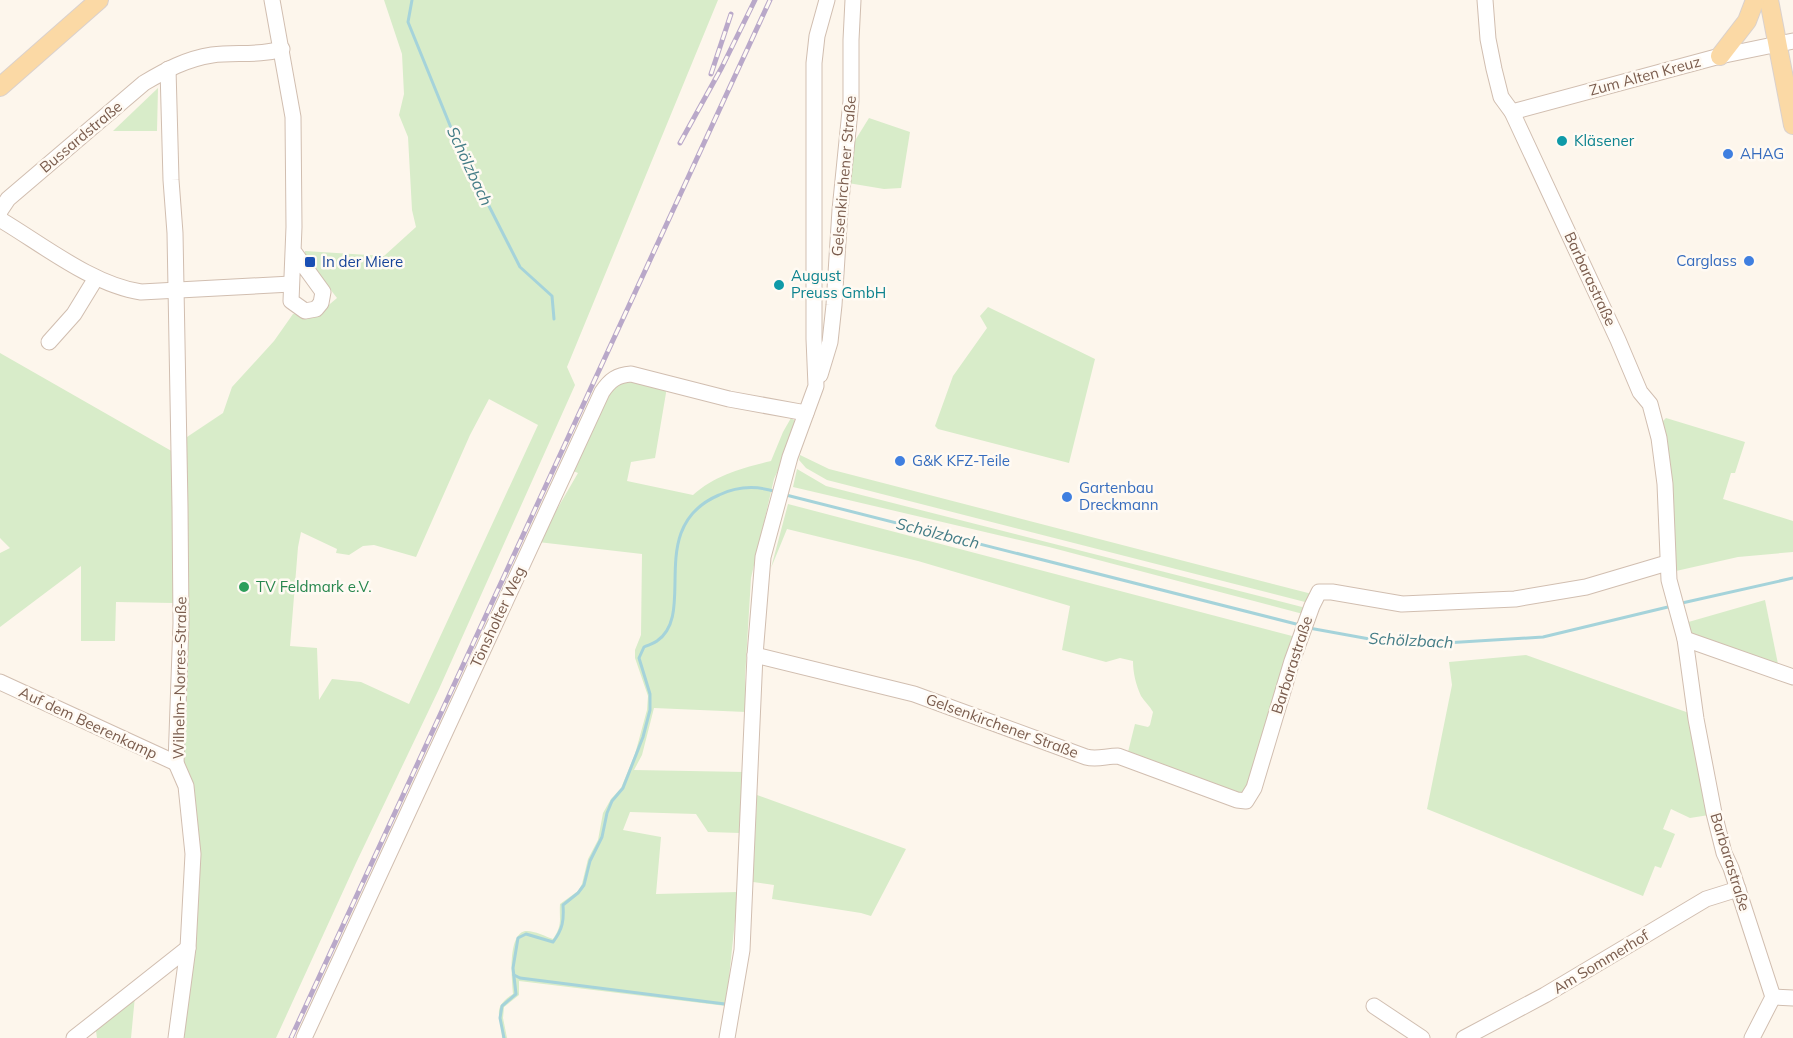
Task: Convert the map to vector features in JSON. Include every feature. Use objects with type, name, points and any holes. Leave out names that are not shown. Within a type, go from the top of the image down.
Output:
[{"type":"main road","points":[[0,87],[99,0]]},
{"type":"main road","points":[[1720,56],[1747,21],[1755,0]]},
{"type":"main road","points":[[1769,0],[1785,43],[1792,116]]},
{"type":"street","points":[[272,0],[293,117],[294,252],[291,301],[305,310],[316,309],[321,303],[323,292],[294,252]]},
{"type":"street","name":"Gelsenkirchener Straße","points":[[816,386],[814,63],[817,36],[827,0]]},
{"type":"street","name":"Gelsenkirchener Straße","points":[[726,1038],[742,950],[755,655],[764,557],[785,479],[831,342],[840,210],[851,101],[853,0]]},
{"type":"street","name":"Barbarastraße","points":[[1485,0],[1488,39],[1502,97],[1512,112],[1640,392],[1650,404],[1659,438],[1665,484],[1667,563],[1671,590],[1685,639],[1696,719],[1714,813],[1724,853],[1773,997]]},
{"type":"street","name":"Zum Alten Kreuz","points":[[1512,112],[1720,56],[1785,43]]},
{"type":"street","name":"Bussardstraße","points":[[0,211],[8,199],[144,83],[168,69],[180,63],[204,57],[271,52],[282,49]]},
{"type":"street","points":[[168,69],[177,289]]},
{"type":"street","points":[[0,217],[1,220],[96,278],[121,289],[141,292],[291,284]]},
{"type":"street","points":[[49,342],[74,314],[96,278]]},
{"type":"street","name":"Wilhelm-Norres-Straße","points":[[176,1038],[188,948],[193,854],[186,786],[176,763],[181,623],[177,289]]},
{"type":"street","points":[[814,307],[834,305]]},
{"type":"street","name":"Tönsholter Weg","points":[[304,1038],[597,403],[608,384],[615,377],[631,374],[729,399],[806,413]]},
{"type":"street","name":"Barbarastraße","points":[[1246,801],[1254,788],[1298,644],[1319,592],[1332,592],[1402,604],[1515,599],[1586,587],[1667,563]]},
{"type":"street","points":[[1685,639],[1793,677]]},
{"type":"street","name":"Gelsenkirchener Straße","points":[[755,655],[914,694],[1086,757],[1096,759],[1118,756],[1237,800],[1246,801]]},
{"type":"street","name":"Auf dem Beerenkamp","points":[[0,682],[176,763]]},
{"type":"street","name":"Am Sommerhof","points":[[1464,1038],[1545,995],[1706,899],[1738,889]]},
{"type":"street","points":[[74,1038],[188,948]]},
{"type":"street","points":[[1752,1038],[1773,997],[1793,998]]},
{"type":"street","points":[[1374,1006],[1422,1038]]},
{"type":"green space","points":[[384,0],[718,0],[567,367],[575,385],[439,689],[276,1038],[179,1038],[199,890],[200,851],[182,758],[187,437],[223,413],[232,387],[274,341],[293,314],[317,315],[337,298],[305,257],[305,251],[384,256],[416,227],[412,210],[408,137],[399,115],[404,94],[402,54]],"holes":[[[489,399],[538,425],[409,704],[361,682],[332,679],[319,700],[317,648],[290,646],[301,532],[337,549],[336,553],[349,555],[363,546],[374,545],[416,557],[470,435]]]},
{"type":"green space","points":[[158,88],[157,131],[113,131]]},
{"type":"green space","points":[[869,118],[910,132],[901,188],[884,189],[848,183],[851,147]]},
{"type":"green space","points":[[988,307],[1095,359],[1069,463],[938,429],[935,426],[953,376],[987,328],[980,316]]},
{"type":"green space","points":[[0,353],[175,453],[173,603],[116,602],[115,641],[81,641],[81,566],[0,627],[0,553],[10,548],[0,538]]},
{"type":"green space","points":[[618,380],[665,385],[666,393],[655,458],[631,462],[627,481],[693,495],[720,477],[771,461],[791,418],[799,424],[774,479],[751,578],[745,678],[746,712],[654,708],[642,755],[634,770],[745,772],[740,833],[708,832],[696,814],[630,812],[623,830],[661,837],[656,894],[738,892],[726,1006],[519,981],[519,995],[504,1007],[503,1018],[507,1038],[502,1038],[499,1009],[513,994],[512,959],[515,941],[519,934],[525,931],[553,939],[556,934],[560,922],[560,904],[578,891],[582,884],[588,859],[598,840],[603,813],[621,788],[635,754],[647,710],[648,696],[635,658],[635,650],[641,635],[642,554],[538,542],[578,473],[573,471],[605,393]]},
{"type":"green space","points":[[1666,418],[1745,442],[1735,473],[1731,473],[1723,499],[1793,521],[1793,552],[1738,557],[1676,571],[1662,422]]},
{"type":"green space","points":[[800,455],[829,469],[1312,594],[1309,603],[827,480],[806,468],[799,460]]},
{"type":"green space","points":[[797,469],[826,486],[1306,608],[1303,614],[1049,547],[793,487]]},
{"type":"green space","points":[[788,504],[1296,637],[1245,795],[1127,756],[1135,724],[1148,727],[1153,712],[1139,692],[1133,661],[1120,658],[1106,662],[1062,650],[1070,606],[918,561],[787,529],[771,568]]},
{"type":"green space","points":[[1765,600],[1779,669],[1689,637],[1685,623]]},
{"type":"green space","points":[[1526,655],[1689,713],[1709,815],[1690,818],[1671,809],[1663,829],[1675,834],[1661,868],[1655,866],[1643,896],[1427,809],[1452,685],[1449,662]]},
{"type":"green space","points":[[757,795],[906,849],[871,916],[772,899],[774,885],[753,882]]},
{"type":"green space","points":[[135,996],[131,1038],[97,1038],[95,1024]]},
{"type":"waterway","name":"Schölzbach","points":[[412,0],[408,22],[458,145],[520,267],[552,296],[554,319]]},
{"type":"waterway","name":"Schölzbach","points":[[504,1038],[500,1018],[502,1006],[516,994],[513,968],[518,938],[526,934],[553,942],[559,933],[563,905],[584,885],[590,861],[602,837],[607,813],[612,801],[623,788],[643,737],[650,710],[650,694],[639,658],[644,647],[657,641],[668,628],[673,611],[677,548],[683,527],[696,509],[726,492],[740,488],[762,488],[777,492]]},
{"type":"waterway","name":"Schölzbach","points":[[786,495],[1300,625]]},
{"type":"waterway","name":"Schölzbach","points":[[1682,603],[1793,578]]},
{"type":"waterway","name":"Schölzbach","points":[[1309,628],[1375,640],[1445,643],[1543,637],[1672,606]]},
{"type":"waterway","points":[[514,975],[520,978],[725,1004]]},
{"type":"railway","points":[[680,143],[722,67],[755,0]]},
{"type":"railway","points":[[291,1038],[770,0]]},
{"type":"railway","points":[[711,74],[731,14]]},
{"type":"place","name":"Kläsener","points":[[1562,141]]},
{"type":"place","name":"AHAG","points":[[1728,154]]},
{"type":"place","name":"Carglass","points":[[1749,261]]},
{"type":"place","name":"In der Miere","points":[[310,262]]},
{"type":"place","name":"August Preuss GmbH","points":[[779,285]]},
{"type":"place","name":"G&K KFZ-Teile","points":[[900,461]]},
{"type":"place","name":"Gartenbau Dreckmann","points":[[1067,497]]},
{"type":"place","name":"TV Feldmark e.V.","points":[[244,587]]}]
